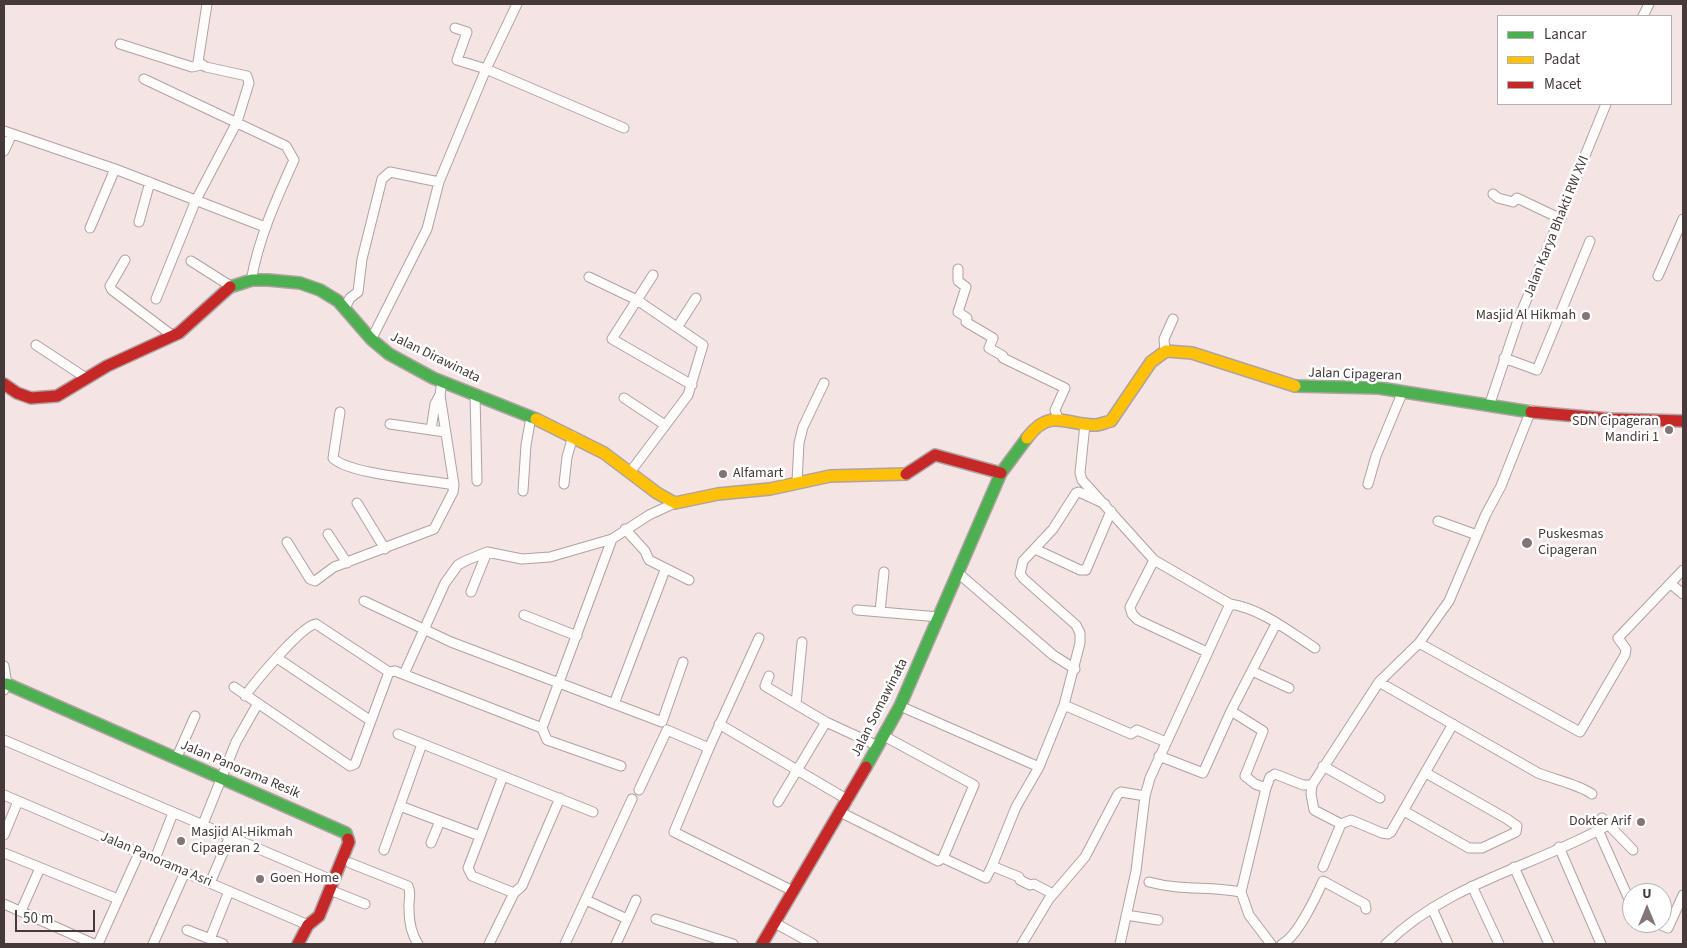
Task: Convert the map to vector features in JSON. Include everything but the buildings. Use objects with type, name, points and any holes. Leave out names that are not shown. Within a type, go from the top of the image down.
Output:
[{"type":"street","points":[[201,65],[198,62],[207,4]]},
{"type":"street","points":[[372,340],[427,229],[438,182],[486,69],[517,4]]},
{"type":"street","points":[[455,28],[467,32],[457,60],[486,69],[624,128]]},
{"type":"street","points":[[120,44],[192,67],[201,65],[247,76],[249,82],[237,122],[196,200],[156,299]]},
{"type":"street","points":[[144,79],[286,146],[294,160],[256,251],[251,280]]},
{"type":"street","name":"Jalan Karya Bhakti RW XVI","points":[[1488,406],[1504,358],[1606,105]]},
{"type":"street","points":[[4,150],[8,133],[115,169],[265,227]]},
{"type":"street","points":[[90,228],[115,169]]},
{"type":"street","points":[[345,308],[350,298],[358,292],[362,259],[382,179],[385,174],[390,172],[438,182]]},
{"type":"street","points":[[140,222],[150,182]]},
{"type":"street","points":[[1493,194],[1498,198],[1513,202],[1517,198],[1561,219]]},
{"type":"street","points":[[1658,276],[1683,219]]},
{"type":"street","points":[[1504,358],[1537,370],[1590,241]]},
{"type":"street","points":[[125,260],[110,286],[112,290],[174,336]]},
{"type":"street","points":[[191,261],[232,287]]},
{"type":"street","points":[[958,269],[958,281],[966,287],[958,312],[967,318],[966,322],[992,338],[989,348],[1003,356],[1003,358],[1065,388],[1055,410],[1058,418]]},
{"type":"street","points":[[653,275],[612,339],[692,386]]},
{"type":"street","points":[[589,277],[637,300],[678,326],[703,345],[688,395],[631,471]]},
{"type":"street","name":"Jalan Dirawinata","points":[[4,384],[22,398],[42,399],[57,396],[86,378],[188,328],[222,291],[251,280],[285,281],[312,286],[324,292],[345,308],[372,340],[390,355],[442,381],[573,436],[631,471],[656,493],[675,504]]},
{"type":"street","points":[[678,326],[696,298]]},
{"type":"street","points":[[404,674],[444,584],[458,565],[472,557],[488,552],[532,560],[550,557],[612,539],[626,529],[675,504],[718,494],[770,489],[797,482],[845,475],[908,474],[935,455],[1001,473],[1036,427],[1049,419],[1058,418],[1096,425],[1111,421],[1148,366],[1165,351],[1164,339],[1173,319]]},
{"type":"street","points":[[36,345],[86,378]]},
{"type":"street","name":"Jalan Cipageran","points":[[1165,351],[1175,350],[1305,388],[1327,390],[1366,387],[1403,391],[1488,406],[1597,419],[1683,421]]},
{"type":"street","points":[[431,430],[435,404],[440,395],[442,381]]},
{"type":"street","points":[[797,482],[799,443],[803,427],[824,383]]},
{"type":"street","points":[[1368,484],[1376,456],[1403,391]]},
{"type":"street","points":[[287,542],[312,581],[334,567],[434,529],[453,492],[454,485],[445,432],[444,406],[440,395]]},
{"type":"street","points":[[475,395],[477,481]]},
{"type":"street","points":[[624,398],[665,425]]},
{"type":"street","points":[[1341,824],[1314,810],[1311,794],[1312,785],[1379,682],[1419,643],[1449,600],[1477,535],[1501,486],[1531,410]]},
{"type":"street","points":[[340,412],[333,458],[340,464],[372,472],[454,485]]},
{"type":"street","points":[[523,491],[526,445],[531,417]]},
{"type":"street","points":[[390,424],[445,432]]},
{"type":"street","points":[[1085,424],[1080,473],[1082,480],[1154,560],[1230,604],[1241,606],[1276,624],[1315,648]]},
{"type":"street","points":[[564,484],[567,457],[573,436]]},
{"type":"street","name":"Jalan Somawinata","points":[[762,944],[848,800],[900,706],[1001,473]]},
{"type":"street","points":[[943,858],[986,878],[1016,808],[1039,767],[1064,705],[1074,669],[1080,643],[1080,633],[1076,625],[1020,574],[1023,561],[1053,529],[1076,493],[1079,492],[1108,507]]},
{"type":"street","points":[[357,503],[385,549]]},
{"type":"street","points":[[1035,550],[1080,570],[1086,570],[1108,507]]},
{"type":"street","points":[[1438,521],[1477,535]]},
{"type":"street","points":[[626,529],[645,550],[649,560],[665,570],[689,580]]},
{"type":"street","points":[[328,534],[347,563]]},
{"type":"street","points":[[612,539],[542,728],[547,740],[621,766]]},
{"type":"street","points":[[471,592],[488,552]]},
{"type":"street","points":[[1154,560],[1130,606],[1132,614],[1138,620],[1207,652]]},
{"type":"street","points":[[614,704],[665,570]]},
{"type":"street","points":[[1419,643],[1580,732],[1625,655],[1626,649],[1618,638],[1683,570]]},
{"type":"street","points":[[880,612],[884,572]]},
{"type":"street","points":[[958,572],[1053,655],[1074,669]]},
{"type":"street","points":[[1671,584],[1683,594]]},
{"type":"street","points":[[364,601],[423,630],[558,684],[662,722],[683,662]]},
{"type":"street","points":[[1120,944],[1137,863],[1145,796],[1159,756],[1230,604]]},
{"type":"street","points":[[857,610],[939,617]]},
{"type":"street","points":[[524,615],[577,636]]},
{"type":"street","points":[[245,696],[277,658],[306,628],[316,624],[389,672],[395,671],[404,674],[542,728]]},
{"type":"street","points":[[1159,756],[1203,774],[1231,712],[1276,624]]},
{"type":"street","points":[[759,638],[709,748],[674,832],[793,891]]},
{"type":"street","points":[[796,704],[802,642]]},
{"type":"street","points":[[277,658],[371,721]]},
{"type":"street","points":[[4,666],[5,687]]},
{"type":"street","points":[[1252,671],[1289,688]]},
{"type":"street","points":[[234,687],[257,705],[350,766],[355,764],[389,672]]},
{"type":"street","points":[[769,676],[764,685],[826,722],[881,741],[974,785],[943,858],[938,861],[840,812]]},
{"type":"street","points":[[1379,682],[1538,773],[1565,784],[1584,788],[1592,794]]},
{"type":"street","name":"Jalan Panorama Resik","points":[[5,687],[221,777],[346,833],[349,842],[332,885],[318,916],[308,925],[298,944]]},
{"type":"street","points":[[203,824],[221,777],[242,731],[257,705]]},
{"type":"street","points":[[1064,705],[1131,734],[1137,730],[1166,742]]},
{"type":"street","points":[[900,706],[1039,767]]},
{"type":"street","points":[[1231,712],[1263,731],[1245,776],[1255,784],[1266,788]]},
{"type":"street","points":[[176,759],[195,716]]},
{"type":"street","points":[[778,802],[826,722]]},
{"type":"street","points":[[720,724],[848,800]]},
{"type":"street","points":[[1323,867],[1341,824],[1351,820],[1388,834],[1404,811],[1453,724]]},
{"type":"street","points":[[638,790],[667,730],[709,748]]},
{"type":"street","points":[[398,734],[594,812]]},
{"type":"street","points":[[4,740],[230,836],[332,885],[365,904]]},
{"type":"street","points":[[384,850],[422,744]]},
{"type":"street","points":[[1323,766],[1380,798]]},
{"type":"street","points":[[1404,811],[1469,848],[1482,848],[1516,832],[1517,826],[1507,819],[1426,773]]},
{"type":"street","points":[[1271,944],[1249,914],[1241,892],[1266,788],[1270,777],[1275,774],[1303,785],[1312,785]]},
{"type":"street","points":[[503,776],[468,868],[469,873],[514,893]]},
{"type":"street","points":[[1022,944],[1053,894],[1085,857],[1118,794],[1121,792],[1145,796]]},
{"type":"street","name":"Jalan Panorama Asri","points":[[4,795],[308,925]]},
{"type":"street","points":[[489,944],[514,893],[522,886],[560,798]]},
{"type":"street","points":[[565,944],[632,799]]},
{"type":"street","points":[[4,835],[18,801]]},
{"type":"street","points":[[400,806],[480,836]]},
{"type":"street","points":[[155,859],[173,813]]},
{"type":"street","points":[[431,843],[440,821]]},
{"type":"street","points":[[1391,942],[1432,908],[1472,886],[1598,830],[1605,822],[1633,850]]},
{"type":"street","points":[[1598,830],[1622,884]]},
{"type":"street","points":[[210,883],[230,836]]},
{"type":"street","points":[[1559,847],[1597,943]]},
{"type":"street","points":[[4,904],[96,944],[139,852]]},
{"type":"street","points":[[4,853],[118,899]]},
{"type":"street","points":[[350,863],[408,886],[411,890],[409,909],[411,924],[418,944]]},
{"type":"street","points":[[992,866],[1019,876],[1020,880],[1030,885],[1034,884],[1053,894]]},
{"type":"street","points":[[1514,867],[1549,944]]},
{"type":"street","points":[[21,911],[40,868]]},
{"type":"street","points":[[153,944],[185,872]]},
{"type":"street","points":[[1282,944],[1288,942],[1323,881],[1365,904],[1366,909]]},
{"type":"street","points":[[1149,882],[1172,888],[1219,889],[1241,892]]},
{"type":"street","points":[[1472,886],[1499,944]]},
{"type":"street","points":[[210,939],[229,891]]},
{"type":"street","points":[[1672,919],[1683,895]]},
{"type":"street","points":[[586,900],[627,919]]},
{"type":"street","points":[[616,944],[636,900]]},
{"type":"street","points":[[1432,908],[1448,944]]},
{"type":"street","points":[[1126,914],[1158,920]]},
{"type":"street","points":[[656,919],[733,944]]},
{"type":"street","points":[[775,923],[813,944]]},
{"type":"street","points":[[187,930],[223,944]]},
{"type":"traffic: fast","points":[[230,287],[252,280],[268,280],[300,283],[320,290],[338,301],[371,339],[389,354],[433,378],[536,419]]},
{"type":"traffic: fast","points":[[1295,386],[1379,388],[1531,412]]},
{"type":"traffic: fast","points":[[866,767],[900,706],[1001,473],[1027,438]]},
{"type":"traffic: fast","points":[[7,684],[346,833],[348,839]]},
{"type":"traffic: slow","points":[[1027,438],[1035,429],[1051,420],[1095,425],[1111,421],[1151,362],[1166,351],[1192,353],[1295,386]]},
{"type":"traffic: slow","points":[[536,419],[604,453],[657,493],[675,503],[718,494],[770,489],[830,476],[906,474]]},
{"type":"traffic: jam","points":[[4,384],[17,393],[31,398],[57,396],[107,366],[179,333],[230,287]]},
{"type":"traffic: jam","points":[[1531,412],[1610,419],[1683,421]]},
{"type":"traffic: jam","points":[[906,474],[935,455],[1001,473]]},
{"type":"traffic: jam","points":[[762,944],[866,767]]},
{"type":"traffic: jam","points":[[298,944],[308,925],[319,916],[349,842],[348,839]]},
{"type":"place","name":"Masjid Al Hikmah","points":[[1586,316]]},
{"type":"place","name":"SDN Cipageran Mandiri 1","points":[[1669,430]]},
{"type":"place","name":"Alfamart","points":[[723,474]]},
{"type":"place","name":"Puskesmas Cipageran","points":[[1527,543]]},
{"type":"place","name":"Dokter Arif","points":[[1641,822]]},
{"type":"place","name":"Masjid Al-Hikmah Cipageran 2","points":[[181,841]]},
{"type":"place","name":"Goen Home","points":[[260,879]]}]
